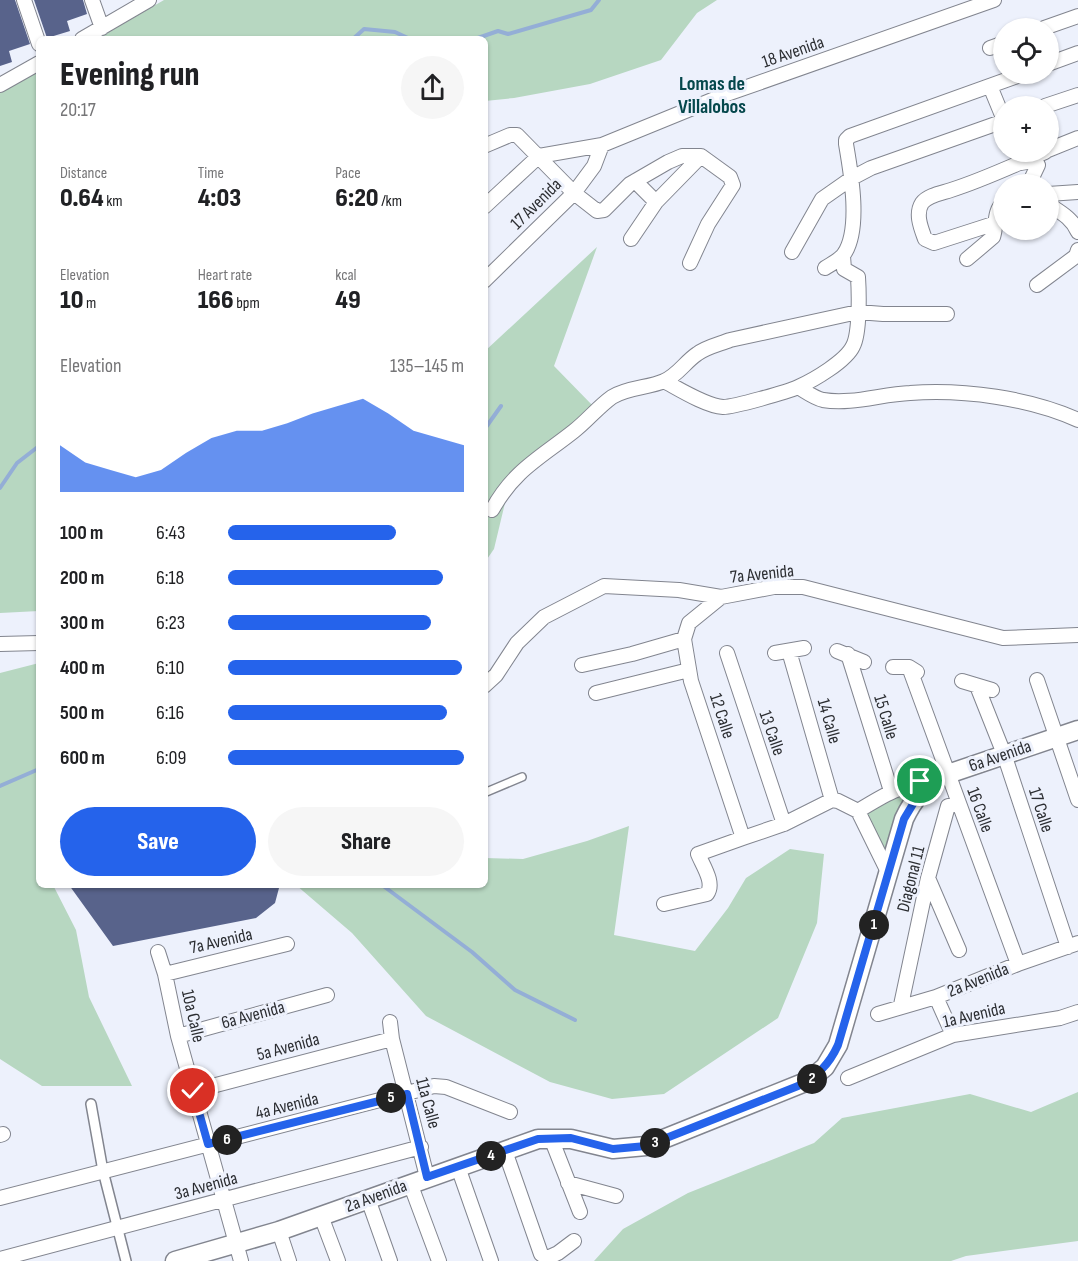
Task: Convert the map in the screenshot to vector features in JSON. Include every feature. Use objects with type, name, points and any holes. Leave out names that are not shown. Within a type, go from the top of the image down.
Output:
[{"type":"main road","name":"6a Avenida","points":[[940,777],[1078,730]]},
{"type":"main road","name":"2a Avenida","points":[[176,1261],[238,1253],[279,1231],[529,1142],[551,1138],[571,1138],[613,1149],[646,1146],[798,1086],[815,1076],[831,1059],[841,1038],[908,811],[916,799],[940,777]]},
{"type":"street","points":[[24,0],[36,36]]},
{"type":"street","points":[[92,0],[102,28]]},
{"type":"street","points":[[87,36],[149,0]]},
{"type":"street","name":"18 Avenida","points":[[539,156],[602,145],[727,94],[968,11],[993,0]]},
{"type":"street","points":[[1059,25],[1077,21]]},
{"type":"street","points":[[1059,60],[1078,53]]},
{"type":"street","points":[[0,85],[36,65]]},
{"type":"street","points":[[664,381],[710,404],[723,407],[798,387],[840,361],[854,346],[858,312],[858,277],[844,269],[843,256],[852,236],[852,178],[846,140],[850,136],[996,84]]},
{"type":"street","points":[[990,86],[994,96]]},
{"type":"street","points":[[1059,101],[1078,95]]},
{"type":"street","points":[[792,252],[822,199],[852,178],[872,168],[993,125]]},
{"type":"street","points":[[488,144],[510,135],[517,135],[574,193],[597,211],[604,210],[623,189],[668,162],[682,156],[701,156],[730,177],[732,185],[708,224],[690,263]]},
{"type":"street","points":[[1059,146],[1078,138]]},
{"type":"street","name":"17 Avenida","points":[[488,277],[574,193],[599,158],[602,145]]},
{"type":"street","points":[[488,203],[539,156]]},
{"type":"street","points":[[631,239],[656,202],[701,156]]},
{"type":"street","points":[[1017,164],[1032,161],[1038,165],[1034,174]]},
{"type":"street","points":[[994,174],[1022,162]]},
{"type":"street","points":[[993,174],[933,196],[923,202],[919,211],[920,226],[925,238],[934,243],[993,224]]},
{"type":"street","points":[[636,181],[656,202]]},
{"type":"street","points":[[1059,193],[1078,192]]},
{"type":"street","points":[[1059,211],[1066,216],[1078,232]]},
{"type":"street","points":[[967,259],[993,237]]},
{"type":"street","points":[[1037,285],[1076,256],[1078,250]]},
{"type":"street","points":[[825,268],[843,256]]},
{"type":"street","points":[[492,510],[501,494],[526,466],[575,431],[613,397],[640,386],[664,381],[680,371],[697,354],[730,340],[858,312],[946,314]]},
{"type":"street","points":[[798,387],[820,399],[836,401],[910,393],[950,392],[1023,401],[1047,407],[1078,420]]},
{"type":"street","name":"7a Avenida","points":[[488,682],[496,675],[517,643],[544,617],[604,586],[679,590],[720,597],[774,587],[803,587],[1002,638],[1078,635]]},
{"type":"street","points":[[582,665],[684,639],[689,623],[720,597]]},
{"type":"street","name":"12 Calle","points":[[684,639],[691,681],[743,838]]},
{"type":"street","points":[[0,644],[36,643]]},
{"type":"street","points":[[775,653],[804,648]]},
{"type":"street","name":"14 Calle","points":[[789,651],[832,801]]},
{"type":"street","name":"13 Calle","points":[[727,653],[784,824]]},
{"type":"street","name":"15 Calle","points":[[864,662],[842,653],[891,791]]},
{"type":"street","name":"16 Calle","points":[[893,667],[915,671],[940,777],[958,804],[1018,964]]},
{"type":"street","points":[[596,693],[689,670]]},
{"type":"street","points":[[1037,680],[1078,800]]},
{"type":"street","points":[[962,681],[993,690]]},
{"type":"street","name":"17 Calle","points":[[977,686],[1073,945]]},
{"type":"street","name":"6a Avenida","points":[[853,808],[891,791],[940,777]]},
{"type":"street","points":[[664,904],[710,891],[711,884],[698,854],[784,824],[832,801],[838,801],[853,808],[889,874]]},
{"type":"street","name":"Diagonal 11","points":[[901,1005],[928,878],[948,806],[958,804]]},
{"type":"street","points":[[928,878],[959,950]]},
{"type":"street","name":"7a Avenida","points":[[165,974],[287,944]]},
{"type":"street","name":"2a Avenida","points":[[878,1014],[901,1005],[936,997],[1073,945]]},
{"type":"street","name":"10a Calle","points":[[158,952],[178,1036],[238,1253]]},
{"type":"street","name":"6a Avenida","points":[[178,1036],[327,994]]},
{"type":"street","points":[[936,997],[953,1035]]},
{"type":"street","name":"1a Avenida","points":[[848,1078],[953,1035],[1060,1018],[1078,1012]]},
{"type":"street","name":"11a Calle","points":[[390,1022],[392,1039],[421,1147],[418,1180],[440,1261]]},
{"type":"street","name":"5a Avenida","points":[[193,1091],[392,1039]]},
{"type":"street","name":"4a Avenida","points":[[0,1198],[440,1086],[510,1112]]},
{"type":"street","points":[[91,1104],[103,1171],[126,1261]]},
{"type":"street","points":[[551,1138],[580,1212]]},
{"type":"street","name":"3a Avenida","points":[[0,1259],[421,1147]]},
{"type":"street","points":[[505,1151],[541,1254],[546,1258],[574,1241]]},
{"type":"street","points":[[458,1167],[491,1261]]},
{"type":"street","points":[[568,1183],[616,1196]]},
{"type":"street","points":[[368,1199],[390,1261]]},
{"type":"street","points":[[321,1216],[338,1261]]},
{"type":"street","points":[[279,1231],[289,1261]]},
{"type":"lane","points":[[488,792],[522,777]]},
{"type":"green space","points":[[164,0],[717,0],[697,13],[661,60],[590,84],[488,101],[488,36],[102,36]]},
{"type":"green space","points":[[36,73],[36,611],[0,613],[0,93]]},
{"type":"green space","points":[[597,247],[554,366],[594,407],[510,482],[494,549],[488,558],[488,348]]},
{"type":"green space","points":[[36,664],[36,888],[55,888],[76,930],[89,997],[132,1086],[42,1086],[0,1059],[0,673]]},
{"type":"green space","points":[[918,782],[890,871],[858,811]]},
{"type":"green space","points":[[629,826],[614,935],[695,951],[728,908],[746,878],[790,849],[824,854],[817,923],[778,1018],[664,1094],[612,1099],[550,1082],[426,1016],[352,933],[300,888],[488,888],[488,858],[523,859],[587,841]]},
{"type":"green space","points":[[1078,1092],[1078,1241],[966,1256],[951,1261],[594,1261],[623,1229],[688,1193],[814,1143],[842,1118],[970,1094],[1031,1112]]},
{"type":"building","points":[[0,0],[15,0],[30,44],[9,51],[12,62],[0,66]]},
{"type":"building","points":[[34,0],[83,0],[87,14],[67,21],[70,31],[46,36]]},
{"type":"building","points":[[71,888],[279,888],[275,903],[256,918],[113,946]]},
{"type":"waterway","points":[[484,36],[498,31],[508,34],[591,10],[599,0]]},
{"type":"waterway","points":[[356,36],[364,29],[395,32],[404,36]]},
{"type":"waterway","points":[[488,424],[501,406]]},
{"type":"waterway","points":[[0,488],[17,463],[36,448]]},
{"type":"waterway","points":[[0,786],[36,770]]},
{"type":"waterway","points":[[386,888],[472,952],[515,990],[575,1020]]},
{"type":"district","name":"Lomas de Villalobos","points":[[712,96]]},
{"type":"route","points":[[193,1091],[208,1144],[407,1094],[427,1177],[538,1139],[571,1138],[613,1149],[646,1146],[798,1086],[825,1067],[841,1038],[904,819],[916,799],[932,781],[920,781]]}]
